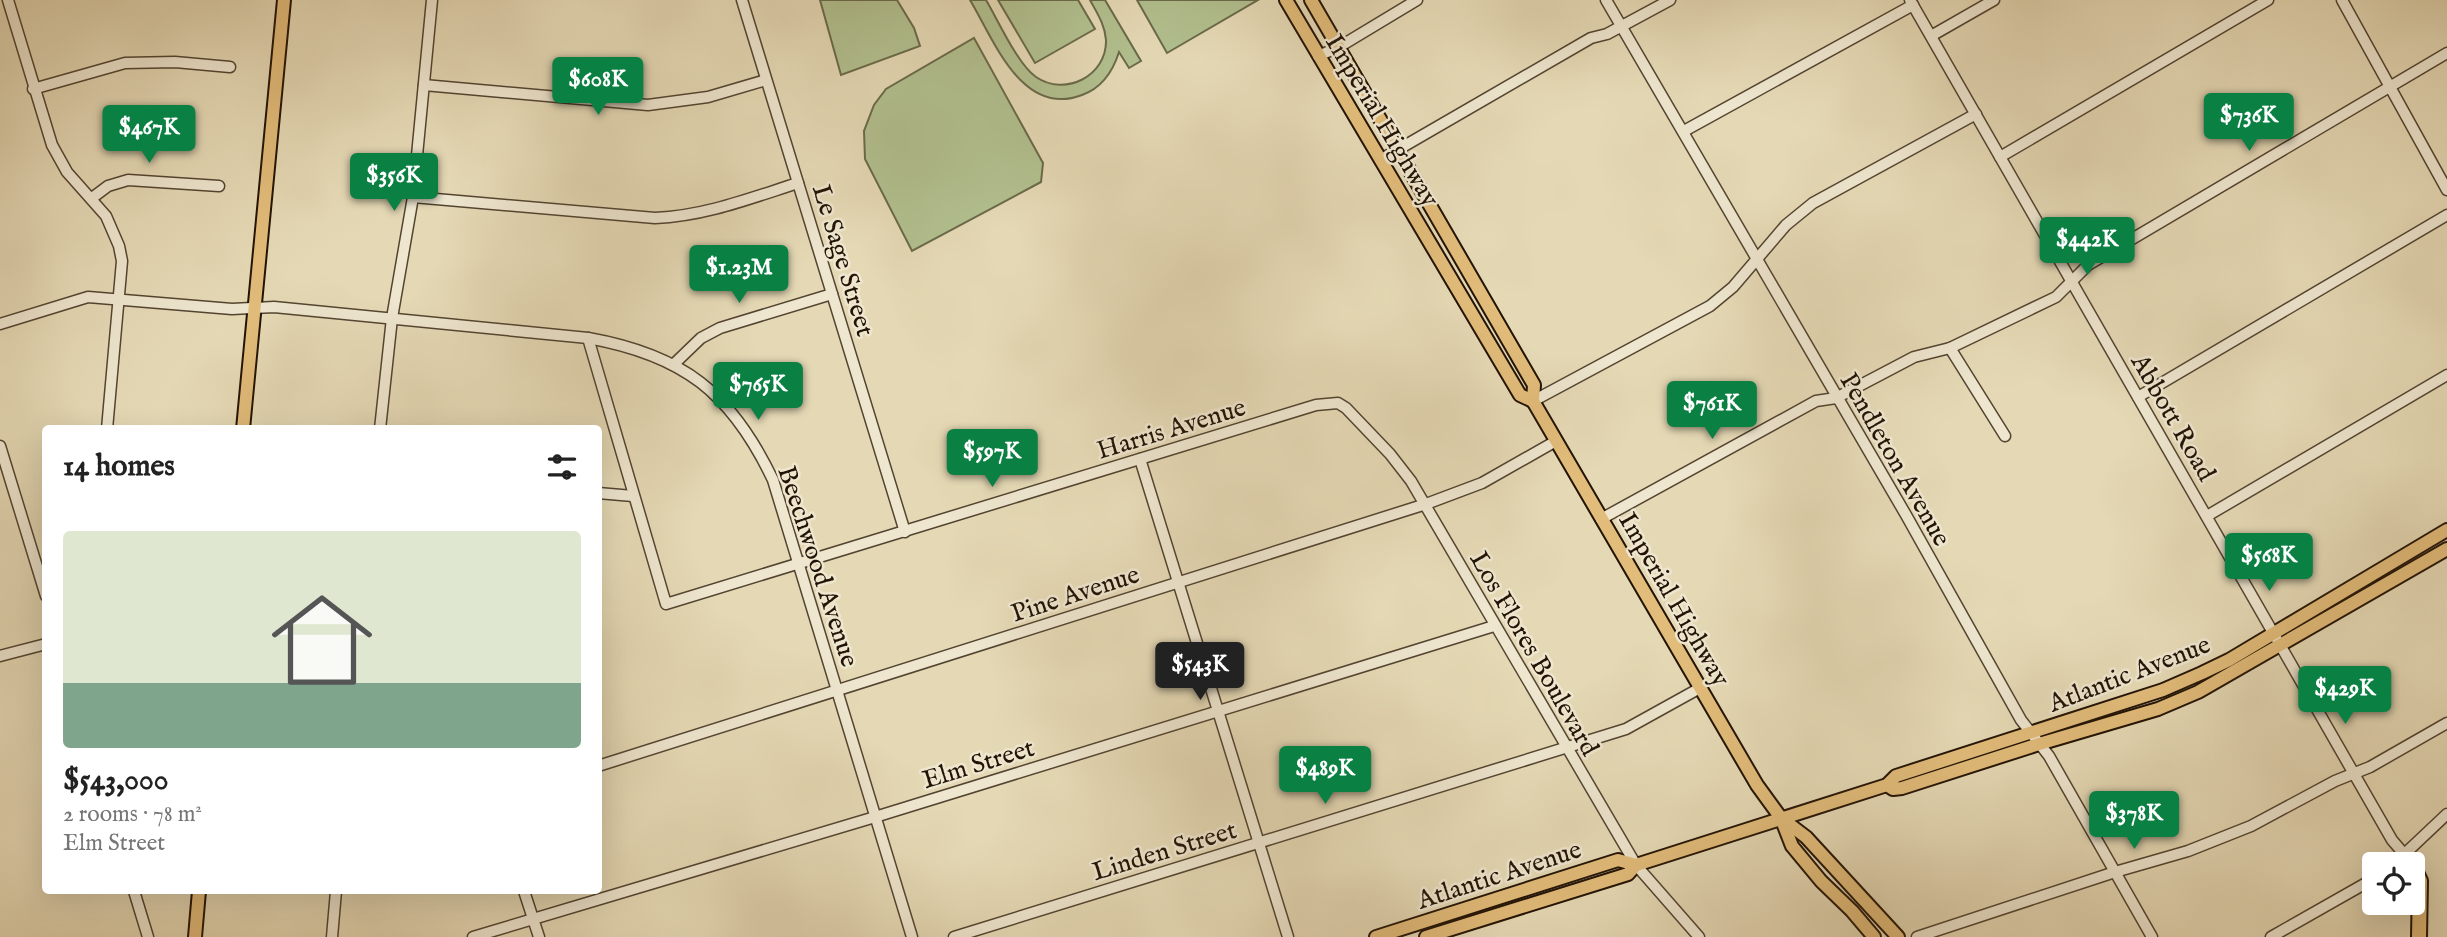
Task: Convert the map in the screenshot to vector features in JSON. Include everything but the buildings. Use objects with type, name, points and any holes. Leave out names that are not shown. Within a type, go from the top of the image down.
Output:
[{"type":"highway","points":[[2418,937],[2419,915]]},
{"type":"main road","points":[[243,425],[284,0]]},
{"type":"main road","name":"Imperial Highway","points":[[1286,0],[1520,395],[1533,401]]},
{"type":"main road","name":"Imperial Highway","points":[[1311,0],[1534,384],[1533,401],[1757,785],[1781,817],[1806,837],[1898,937]]},
{"type":"main road","name":"Atlantic Avenue","points":[[1426,937],[1628,874],[1636,865],[1781,817],[1887,785],[1893,789],[1902,788],[2164,690],[2229,660],[2447,530]]},
{"type":"main road","name":"Atlantic Avenue","points":[[2034,738],[2158,709],[2198,692],[2447,549]]},
{"type":"main road","name":"Imperial Highway","points":[[1781,817],[1792,846],[1874,937]]},
{"type":"main road","name":"Atlantic Avenue","points":[[1376,937],[1618,860],[1636,865]]},
{"type":"main road","points":[[195,937],[199,894]]},
{"type":"street","points":[[8,0],[46,131],[58,159],[106,216],[119,246],[122,261],[107,425]]},
{"type":"street","points":[[380,425],[392,318],[412,197],[432,0]]},
{"type":"street","name":"Le Sage Street","points":[[742,0],[905,532]]},
{"type":"street","points":[[1318,56],[1339,47],[1417,0]]},
{"type":"street","name":"Pendleton Avenue","points":[[1606,0],[2034,738],[2049,756],[2152,937]]},
{"type":"street","points":[[1380,160],[1591,38],[1607,34],[1670,0]]},
{"type":"street","points":[[1931,36],[1994,0]]},
{"type":"street","points":[[2000,157],[2268,0]]},
{"type":"street","points":[[2343,0],[2447,190]]},
{"type":"street","points":[[1684,131],[1912,3]]},
{"type":"street","name":"Abbott Road","points":[[1912,3],[2400,852]]},
{"type":"street","points":[[1601,519],[1816,401],[1836,398],[1914,357],[1950,348],[2056,297],[2088,265],[2447,54]]},
{"type":"street","points":[[33,89],[125,64],[175,62],[230,67]]},
{"type":"street","points":[[424,85],[648,105],[708,97],[766,80]]},
{"type":"street","points":[[1533,401],[1710,306],[1733,287],[1786,225],[1813,203],[1976,114]]},
{"type":"street","points":[[92,198],[108,186],[128,180],[219,186]]},
{"type":"street","points":[[412,197],[654,218],[694,215],[799,183]]},
{"type":"street","points":[[2138,397],[2447,215]]},
{"type":"street","points":[[674,364],[701,338],[720,328],[832,294]]},
{"type":"street","name":"Beechwood Avenue","points":[[0,324],[88,297],[232,309],[274,307],[588,338],[632,347],[674,364],[712,391],[730,410],[754,444],[773,480],[912,937]]},
{"type":"street","points":[[588,338],[633,496],[602,493]]},
{"type":"street","points":[[1950,348],[2005,436]]},
{"type":"street","points":[[2207,516],[2447,375]]},
{"type":"street","name":"Harris Avenue","points":[[633,496],[666,604],[1326,403]]},
{"type":"street","name":"Los Flores Boulevard","points":[[1326,403],[1338,403],[1353,414],[1390,454],[1426,504],[1494,626],[1636,865],[1699,937]]},
{"type":"street","name":"Pine Avenue","points":[[602,765],[1426,504],[1482,482],[1556,441]]},
{"type":"street","points":[[0,446],[42,583]]},
{"type":"street","points":[[1140,459],[1288,937]]},
{"type":"street","name":"Elm Street","points":[[473,937],[875,817],[1494,626]]},
{"type":"street","points":[[0,656],[42,645]]},
{"type":"street","name":"Linden Street","points":[[954,937],[1626,729],[1700,688]]},
{"type":"street","points":[[1917,937],[2188,851],[2251,826],[2447,723]]},
{"type":"street","points":[[2415,852],[2447,814]]},
{"type":"street","points":[[2271,937],[2362,885]]},
{"type":"street","points":[[135,894],[148,937]]},
{"type":"street","points":[[332,937],[336,894]]},
{"type":"street","points":[[525,894],[539,937]]},
{"type":"green space","points":[[820,0],[897,0],[914,28],[920,46],[841,75]]},
{"type":"green space","points":[[970,0],[986,0],[1022,63],[1036,77],[1047,83],[1071,84],[1092,73],[1100,64],[1106,40],[1100,19],[1090,0],[1105,0],[1141,61],[1129,68],[1119,52],[1106,78],[1089,92],[1061,99],[1043,95],[1027,86],[1012,71]]},
{"type":"green space","points":[[998,0],[1078,0],[1095,29],[1035,63]]},
{"type":"green space","points":[[1137,0],[1258,0],[1167,53]]},
{"type":"green space","points":[[974,38],[1043,163],[1041,182],[912,251],[865,159],[864,131],[874,105],[886,89]]}]
